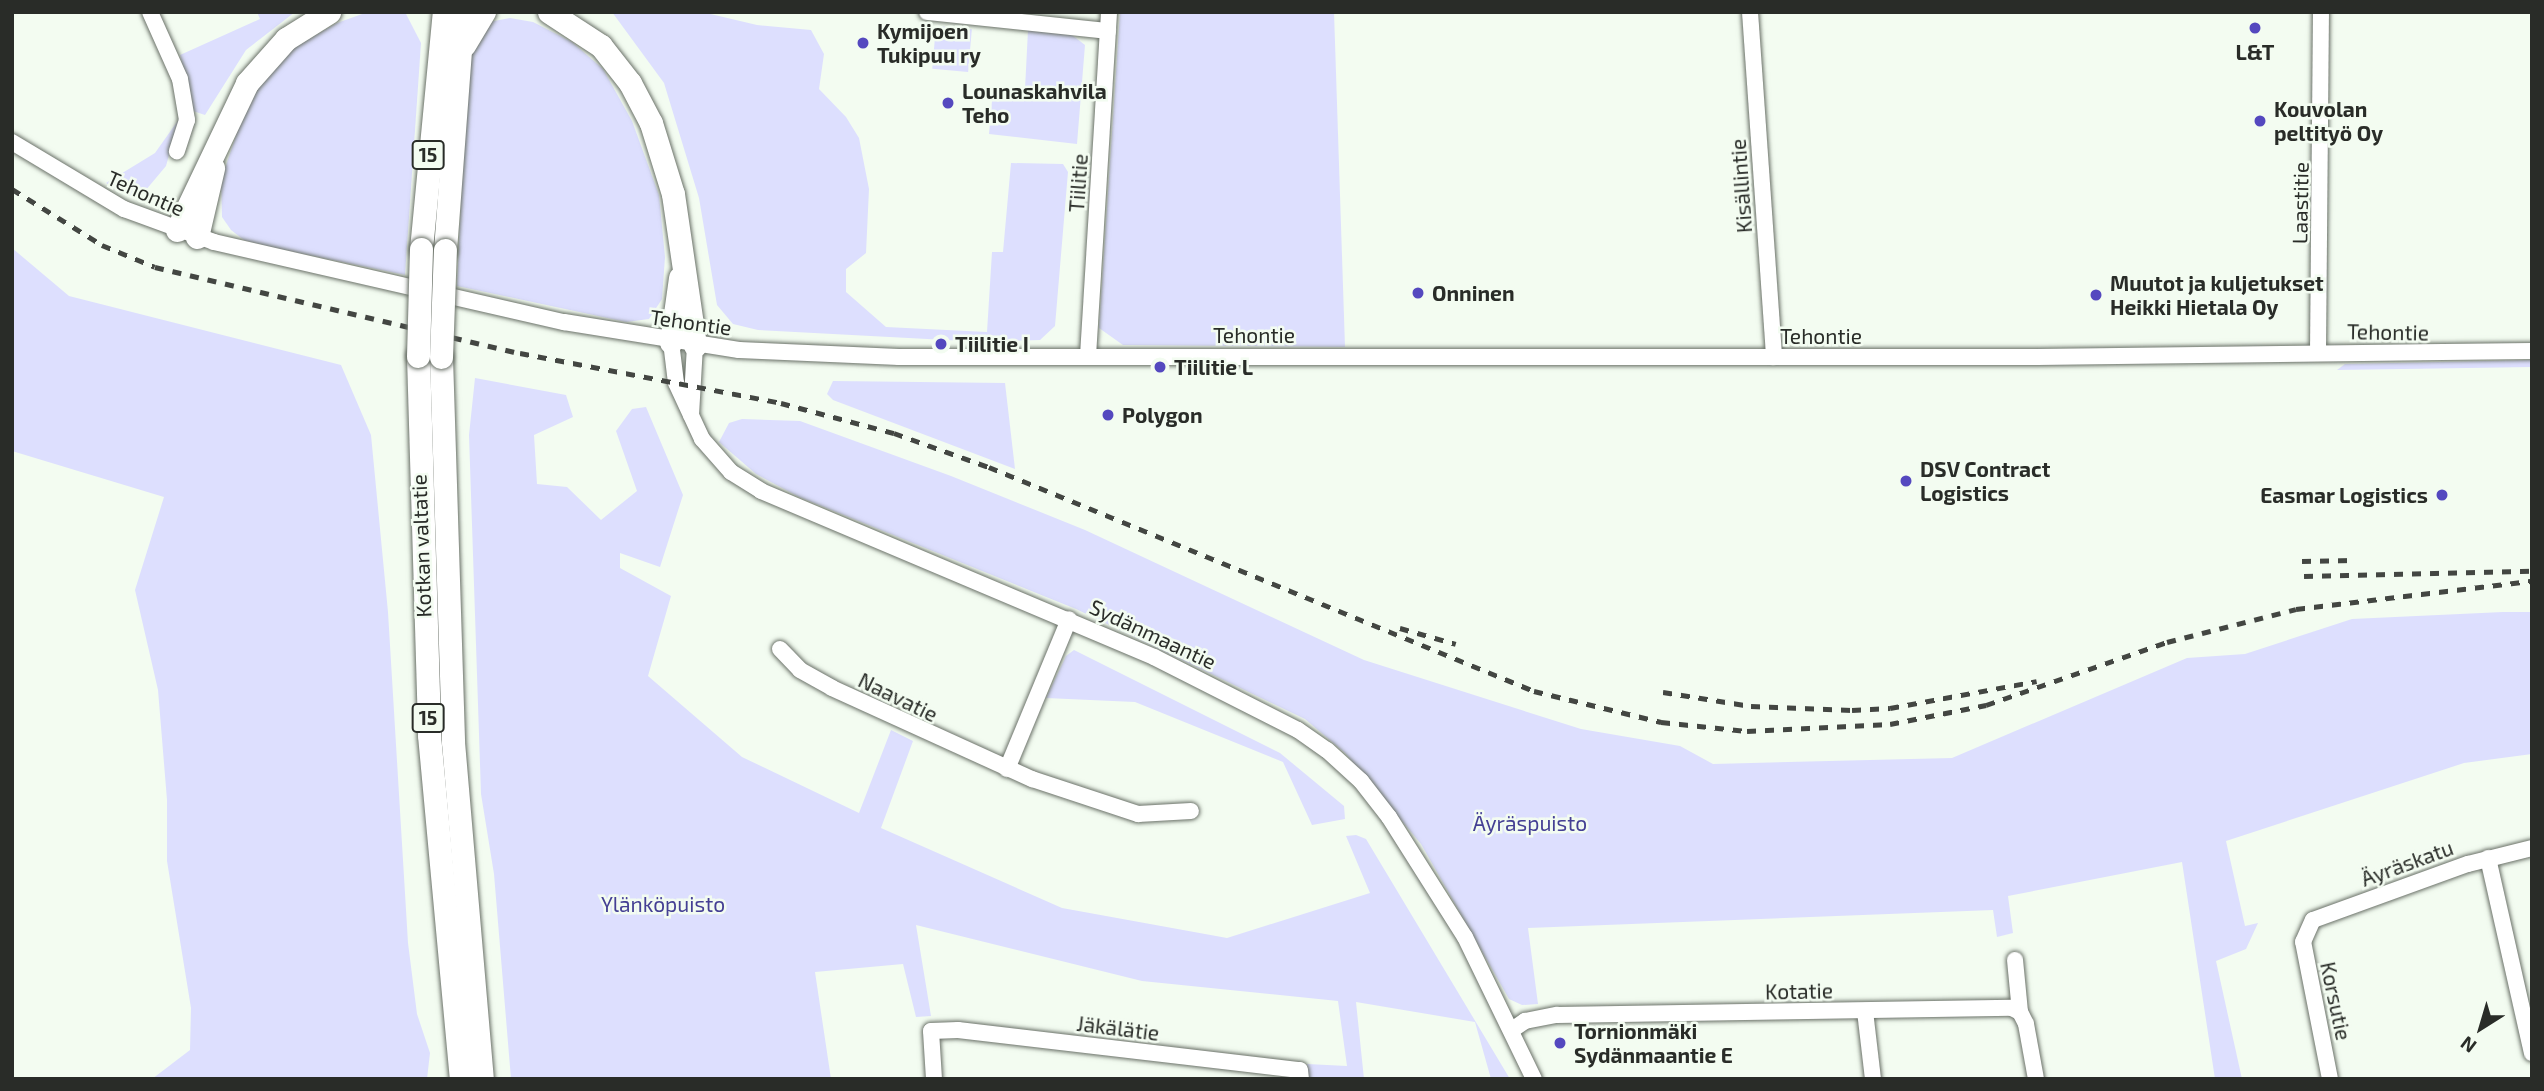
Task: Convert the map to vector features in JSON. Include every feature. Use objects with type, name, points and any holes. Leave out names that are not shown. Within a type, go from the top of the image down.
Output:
[{"type":"highway","points":[[187,234],[224,128],[247,83],[270,54],[302,27],[329,12]]},
{"type":"highway","points":[[427,12],[435,30],[436,62]]},
{"type":"highway","name":"Kotkan valtatie","points":[[444,12],[436,62],[421,249],[452,728],[482,1079]]},
{"type":"highway","name":"Kotkan valtatie","points":[[461,1079],[429,735],[429,357],[445,250],[463,12]]},
{"type":"highway","points":[[458,72],[469,31],[484,12]]},
{"type":"highway","points":[[550,12],[601,46],[641,101],[667,169],[695,345]]},
{"type":"highway","points":[[671,342],[681,250]]},
{"type":"street","points":[[150,12],[180,79],[187,120],[177,151]]},
{"type":"street","points":[[927,12],[1108,31]]},
{"type":"street","name":"Tiilitie","points":[[1088,356],[1109,12]]},
{"type":"street","name":"Kisällintie","points":[[1750,12],[1774,357]]},
{"type":"street","name":"Laastitie","points":[[2318,352],[2320,12]]},
{"type":"street","name":"Tehontie","points":[[12,142],[88,190],[187,234],[347,276],[695,345],[899,357],[1774,357],[2532,351]]},
{"type":"street","name":"Sydänmaantie","points":[[671,342],[676,383],[691,418],[714,456],[761,491],[1069,619],[1298,730],[1361,781],[1465,937],[1534,1079]]},
{"type":"street","points":[[691,418],[695,345]]},
{"type":"street","points":[[1007,769],[1069,619]]},
{"type":"street","name":"Naavatie","points":[[780,649],[800,670],[832,688],[1007,769],[1138,814],[1191,811]]},
{"type":"street","name":"Äyräskatu","points":[[2304,932],[2313,920],[2488,858],[2532,848]]},
{"type":"street","points":[[2488,858],[2532,1054]]},
{"type":"street","name":"Korsutie","points":[[2304,932],[2330,1079]]},
{"type":"street","points":[[2015,960],[2020,1012],[2036,1079]]},
{"type":"street","name":"Kotatie","points":[[1512,1030],[1525,1021],[1557,1015],[2003,1008],[2020,1012]]},
{"type":"street","points":[[1865,1011],[1873,1079]]},
{"type":"street","name":"Jäkälätie","points":[[934,1079],[931,1031],[958,1030],[1301,1074]]},
{"type":"green space","points":[[257,12],[295,12],[246,50],[205,115],[193,111],[180,55],[260,19]]},
{"type":"green space","points":[[405,12],[421,43],[405,275],[244,240],[231,230],[222,217],[221,180],[244,112],[267,74],[295,47],[337,23],[365,13]]},
{"type":"green space","points":[[612,12],[702,12],[757,25],[811,30],[824,54],[819,89],[846,117],[859,138],[869,189],[866,253],[846,269],[846,292],[886,327],[987,332],[992,252],[1003,252],[1011,163],[1063,164],[1068,172],[1055,326],[1040,340],[984,342],[758,330],[733,324],[717,305],[699,198],[664,83]]},
{"type":"green space","points":[[1120,12],[1334,12],[1345,347],[1123,345],[1099,328]]},
{"type":"green space","points":[[510,18],[533,22],[572,42],[603,69],[632,121],[659,195],[665,257],[662,299],[649,319],[626,322],[457,286],[467,77],[476,36],[489,22]]},
{"type":"green space","points":[[936,26],[972,29],[968,72],[932,69]]},
{"type":"green space","points":[[1028,30],[1072,35],[1085,45],[1077,144],[989,134],[993,90],[1018,93],[1025,89]]},
{"type":"green space","points":[[179,119],[166,166],[140,197],[131,197],[106,183],[155,153]]},
{"type":"green space","points":[[12,248],[69,296],[341,365],[371,435],[388,612],[408,943],[417,1014],[430,1053],[427,1079],[152,1079],[190,1050],[191,1008],[167,861],[167,800],[158,690],[135,590],[164,497],[12,451]]},
{"type":"green space","points":[[2532,360],[2532,367],[2337,370],[2345,364]]},
{"type":"green space","name":"Ylänköpuisto","points":[[475,378],[566,395],[573,417],[534,435],[537,484],[567,487],[601,520],[637,491],[616,431],[632,409],[646,407],[683,495],[660,567],[620,553],[620,568],[671,596],[648,676],[742,757],[859,813],[891,730],[913,741],[881,828],[1062,908],[1227,938],[1370,893],[1346,836],[1356,835],[1366,839],[1510,1079],[1491,1079],[1475,1022],[1356,1002],[1364,1079],[1309,1079],[1307,1064],[1347,1066],[1338,1001],[1142,981],[916,925],[931,1016],[916,1017],[903,964],[815,972],[831,1079],[511,1079],[494,874],[481,794],[469,435]]},
{"type":"green space","points":[[833,381],[1005,383],[1015,469],[833,400],[827,394]]},
{"type":"green space","name":"Äyräspuisto","points":[[742,419],[800,421],[951,476],[1085,530],[1364,660],[1581,729],[1680,746],[1713,764],[1952,758],[2187,658],[2245,654],[2352,619],[2503,612],[2532,612],[2532,754],[2464,763],[2226,841],[2245,926],[2258,923],[2246,949],[2216,961],[2242,1079],[2215,1079],[2182,862],[2008,896],[2013,933],[1997,937],[1993,910],[1528,928],[1538,1004],[1522,1005],[1509,999],[1421,844],[1345,753],[1305,719],[1076,609],[799,497],[756,474],[719,442],[729,423]]},
{"type":"green space","points":[[1074,650],[1280,753],[1344,806],[1345,819],[1312,825],[1283,762],[1135,702],[1046,698],[1066,656]]},
{"type":"railway","points":[[12,189],[102,245],[155,267],[520,353],[781,403],[894,433],[989,467],[1534,691],[1661,722],[1747,731],[1890,724],[1986,705],[2167,642],[2296,609],[2532,581]]},
{"type":"railway","points":[[2302,561],[2354,560]]},
{"type":"railway","points":[[2304,576],[2532,571]]},
{"type":"railway","points":[[1400,628],[1456,644]]},
{"type":"railway","points":[[1663,692],[1751,706],[1852,710],[1890,708],[2037,681]]},
{"type":"place","name":"L&T","points":[[2255,28]]},
{"type":"place","name":"Kymijoen Tukipuu ry","points":[[863,43]]},
{"type":"place","name":"Lounaskahvila Teho","points":[[948,103]]},
{"type":"place","name":"Kouvolan peltityö Oy","points":[[2260,121]]},
{"type":"place","name":"Onninen","points":[[1418,293]]},
{"type":"place","name":"Muutot ja kuljetukset Heikki Hietala Oy","points":[[2096,295]]},
{"type":"place","name":"Tiilitie I","points":[[941,344]]},
{"type":"place","name":"Tiilitie L","points":[[1160,367]]},
{"type":"place","name":"Polygon","points":[[1108,415]]},
{"type":"place","name":"DSV Contract Logistics","points":[[1906,481]]},
{"type":"place","name":"Easmar Logistics","points":[[2442,495]]},
{"type":"place","name":"Tornionmäki Sydänmaantie E","points":[[1560,1043]]}]
